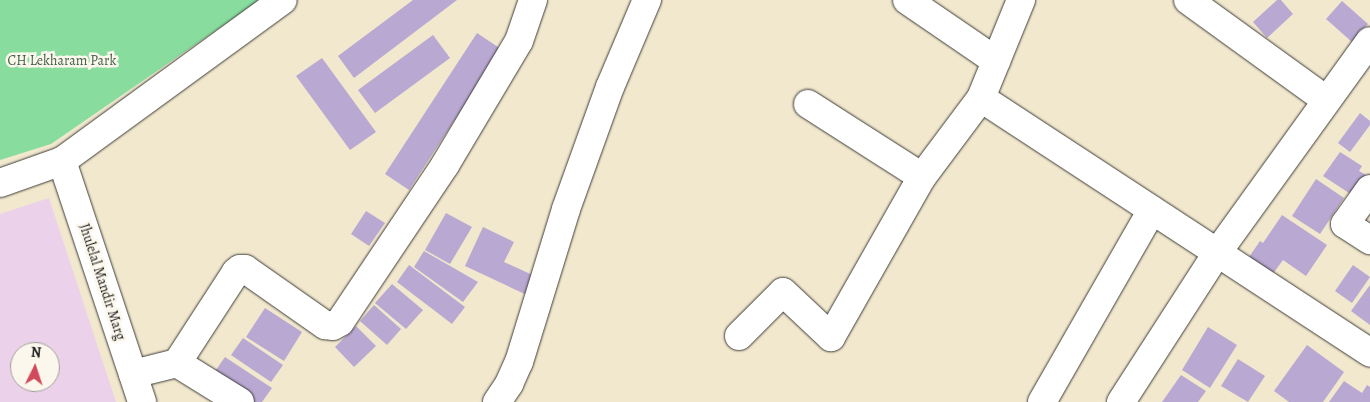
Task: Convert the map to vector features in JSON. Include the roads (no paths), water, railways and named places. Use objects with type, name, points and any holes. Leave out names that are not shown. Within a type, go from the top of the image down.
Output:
[{"type":"street","points":[[0,183],[62,162],[283,0]]},
{"type":"street","points":[[133,374],[177,363],[240,268],[245,268],[325,325],[333,326],[340,322],[445,165],[519,41],[533,0]]},
{"type":"street","points":[[497,402],[509,384],[519,362],[570,199],[610,87],[647,0]]},
{"type":"street","points":[[907,0],[996,61]]},
{"type":"street","points":[[739,336],[783,292],[831,337],[922,176],[981,98],[1021,0]]},
{"type":"street","points":[[1188,0],[1326,100]]},
{"type":"street","points":[[1121,402],[1217,252],[1370,41]]},
{"type":"street","points":[[981,98],[1370,353]]},
{"type":"street","points":[[808,104],[922,176]]},
{"type":"street","name":"Jhulelal Mandir Marg","points":[[62,162],[142,402]]},
{"type":"street","points":[[1370,188],[1346,224],[1370,240]]},
{"type":"street","points":[[1042,402],[1152,210]]},
{"type":"street","points":[[177,363],[240,402]]},
{"type":"park label","name":"CH Lekharam Park","points":[[62,61]]}]
